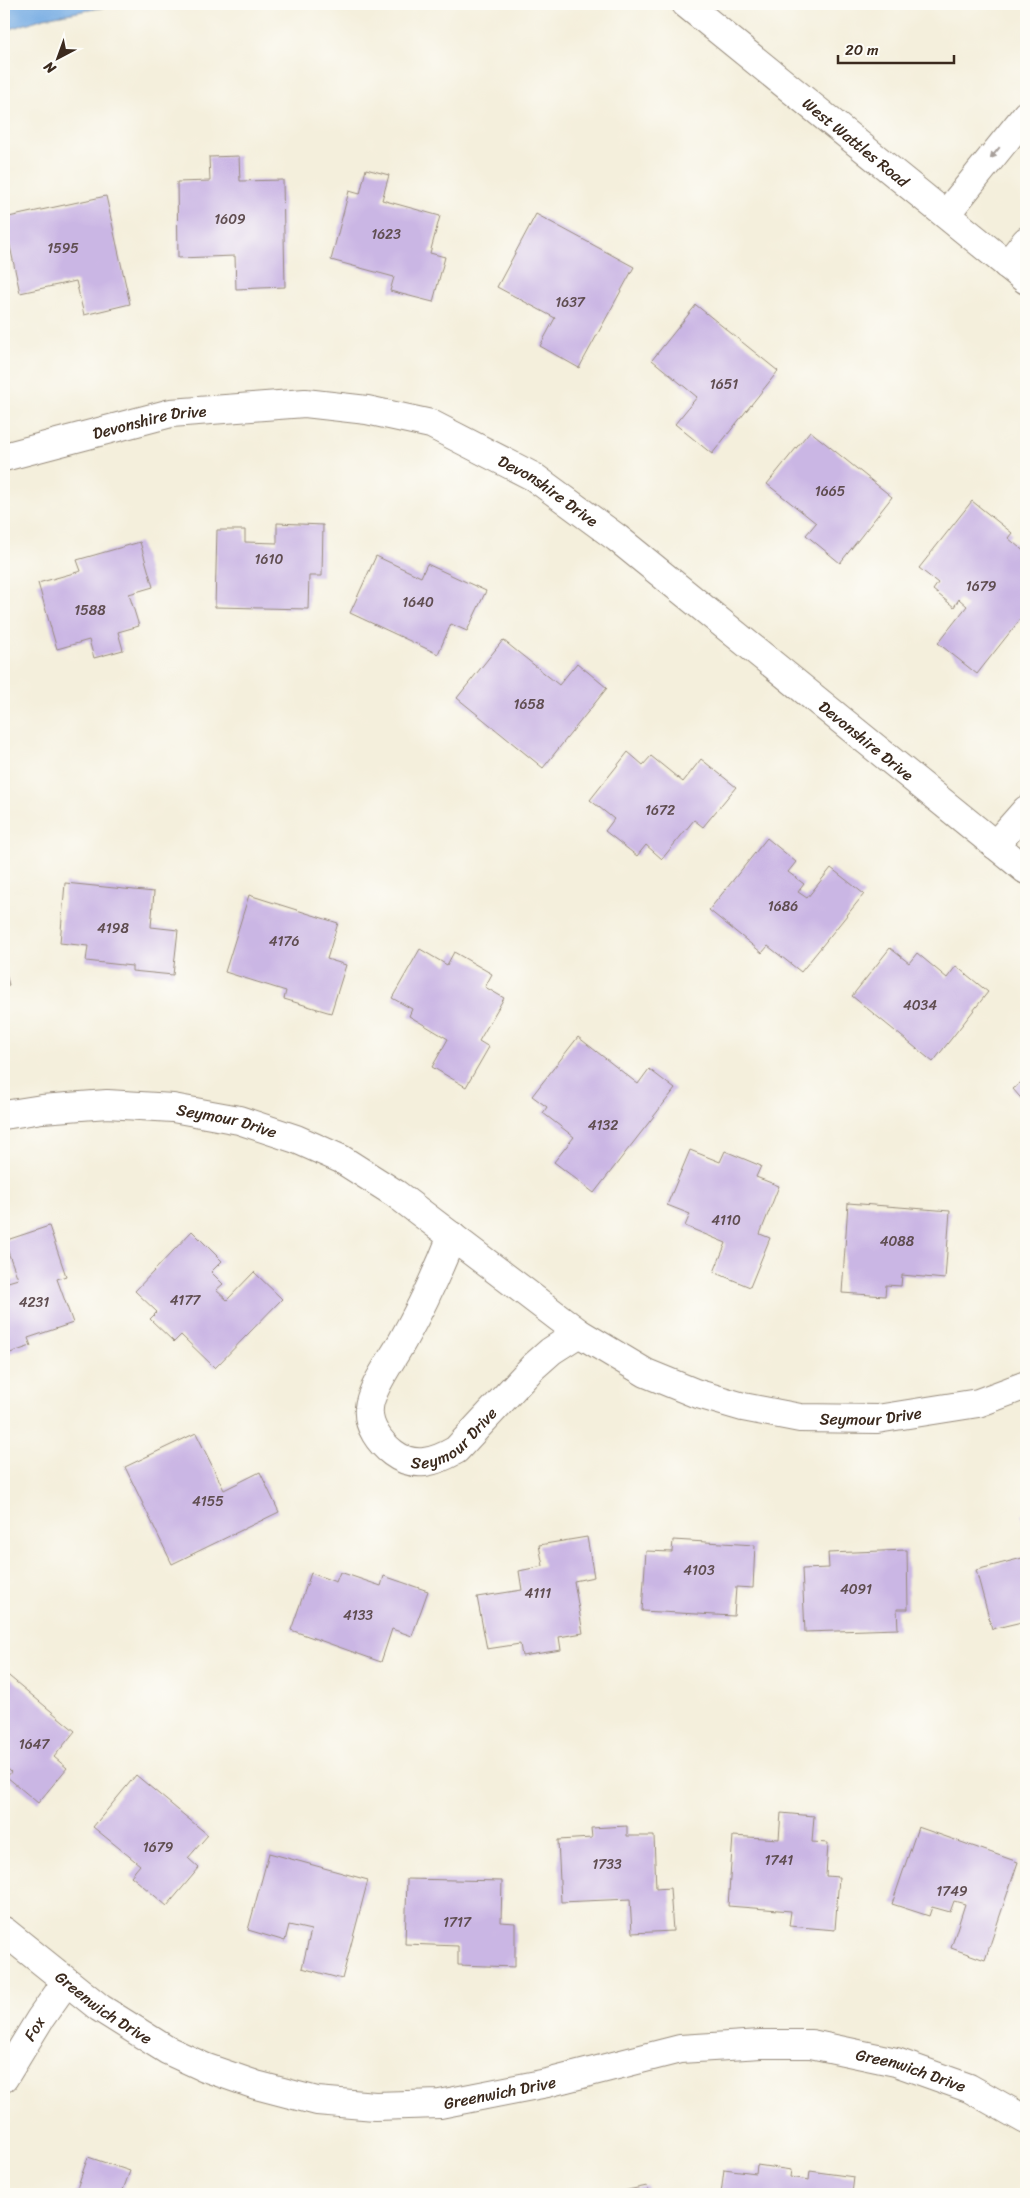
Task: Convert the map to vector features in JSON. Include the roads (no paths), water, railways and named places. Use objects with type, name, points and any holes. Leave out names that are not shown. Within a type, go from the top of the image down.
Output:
[{"type":"street","name":"West Wattles Road","points":[[686,4],[1017,273]]},
{"type":"street","points":[[946,214],[1026,115]]},
{"type":"street","points":[[1017,273],[1026,242]]},
{"type":"street","name":"Devonshire Drive","points":[[4,458],[171,413],[305,403],[367,410],[431,424],[534,477],[617,538],[1026,870]]},
{"type":"street","points":[[995,845],[1026,810]]},
{"type":"street","name":"Seymour Drive","points":[[4,1114],[107,1104],[173,1108],[239,1120],[296,1139],[341,1159],[396,1194],[579,1333],[646,1373],[695,1393],[742,1407],[800,1418],[877,1419],[978,1403],[1026,1385]]},
{"type":"street","name":"Seymour Drive","points":[[452,1236],[432,1286],[379,1381],[369,1407],[371,1425],[382,1444],[401,1459],[422,1464],[442,1458],[456,1450],[533,1367],[551,1351],[579,1333]]},
{"type":"street","name":"Greenwich Drive","points":[[4,1931],[66,1982],[116,2019],[174,2053],[204,2067],[248,2082],[317,2101],[374,2106],[440,2104],[547,2083],[680,2049],[761,2044],[811,2044],[896,2062],[969,2088],[1026,2120]]},
{"type":"street","name":"Fox","points":[[4,2078],[40,2019],[66,1982]]},
{"type":"water","points":[[4,4],[122,4],[44,18],[4,31]]}]
